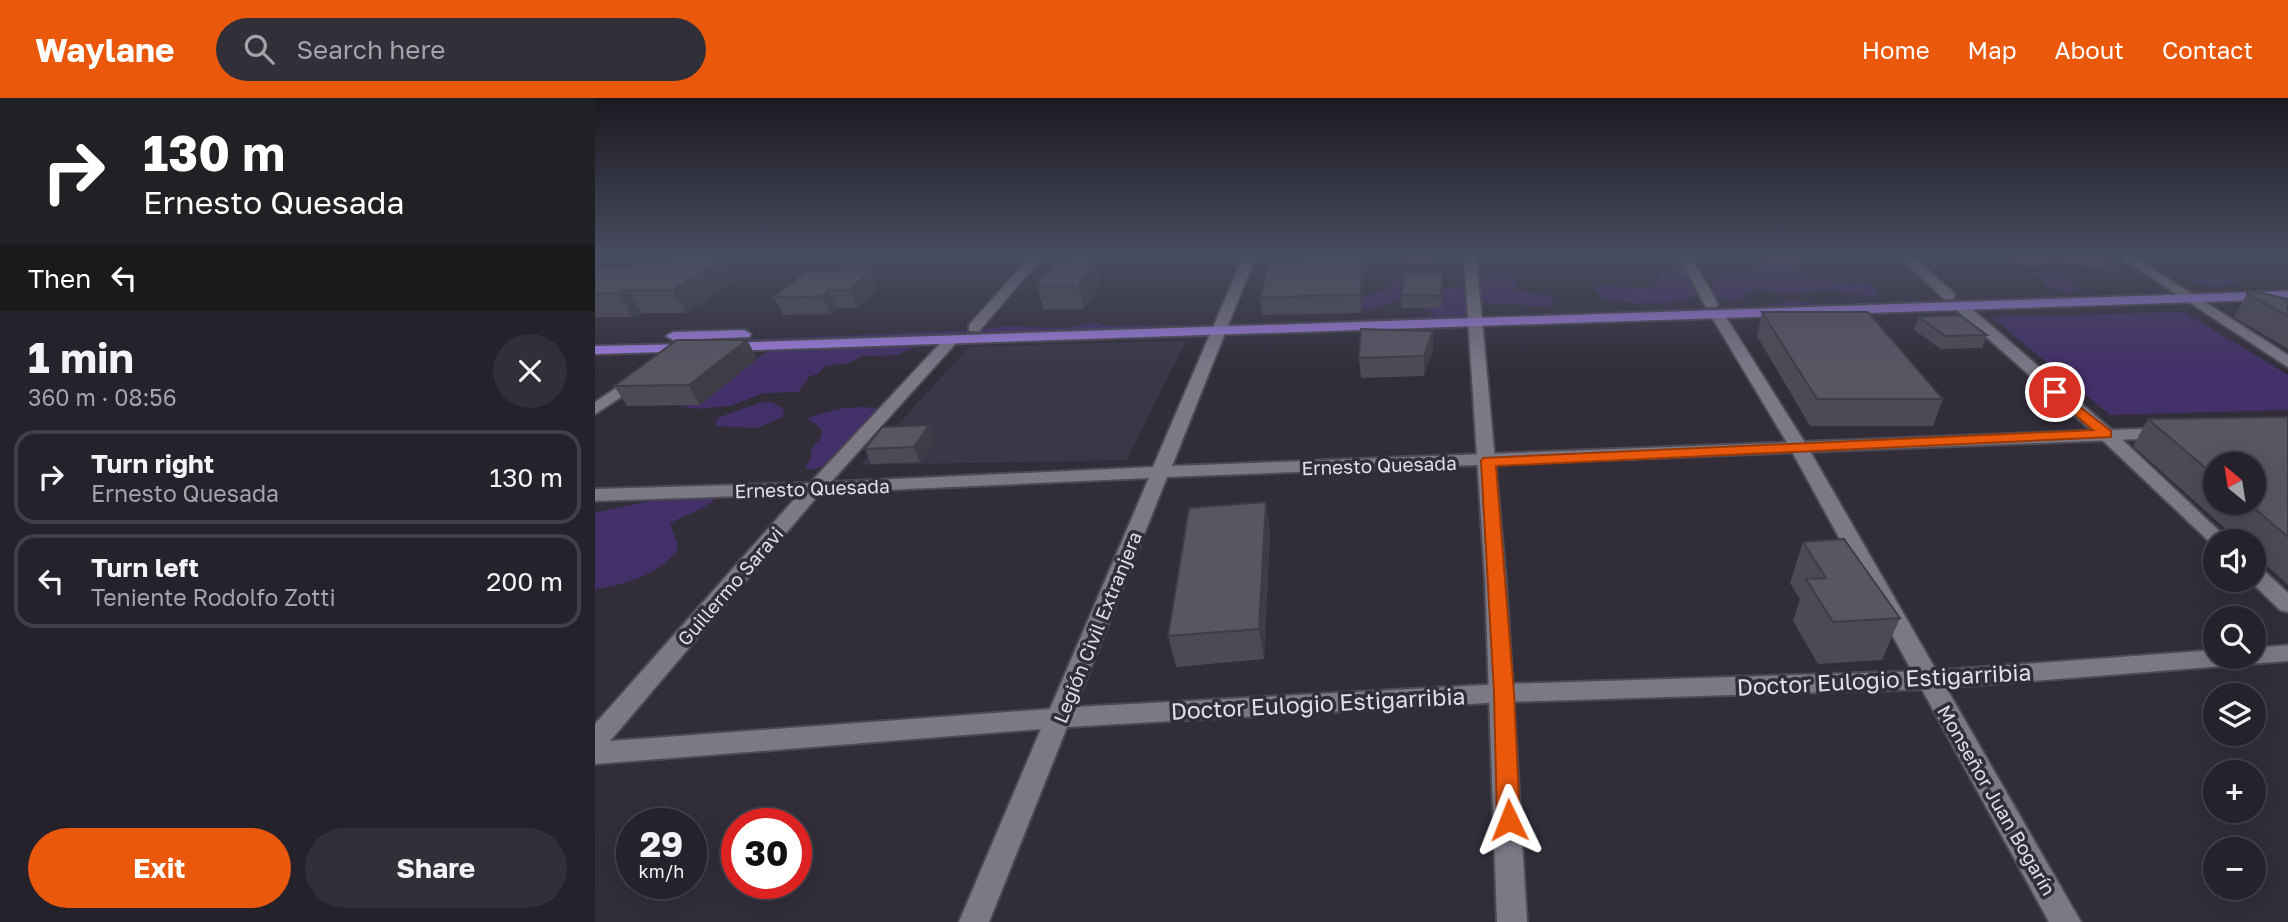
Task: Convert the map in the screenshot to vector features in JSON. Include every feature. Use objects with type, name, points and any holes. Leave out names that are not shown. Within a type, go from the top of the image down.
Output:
[{"type":"highway","points":[[1955,301],[2083,293]]},
{"type":"highway","points":[[595,338],[974,328],[1221,326],[1955,301],[2288,295]]},
{"type":"highway","points":[[595,350],[951,340],[1221,326]]},
{"type":"street","points":[[974,328],[1004,293]]},
{"type":"street","name":"Legión Civil Extranjera","points":[[974,922],[1234,293]]},
{"type":"street","points":[[1471,293],[1488,461],[1504,693],[1512,922]]},
{"type":"street","name":"Monseñor Juan Bogarín","points":[[1705,293],[1798,446],[2066,922]]},
{"type":"street","points":[[1947,293],[2106,434],[2207,529]]},
{"type":"street","points":[[2184,293],[2288,362]]},
{"type":"street","name":"Guillermo Saravi","points":[[595,741],[815,488],[951,340]]},
{"type":"street","points":[[595,409],[682,348]]},
{"type":"street","name":"Ernesto Quesada","points":[[595,495],[2184,433]]},
{"type":"street","points":[[2266,584],[2288,605]]},
{"type":"street","name":"Doctor Eulogio Estigarribia","points":[[2266,655],[2288,653]]},
{"type":"street","name":"Doctor Eulogio Estigarribia","points":[[595,753],[1060,717],[1504,693],[1929,680],[2203,660]]},
{"type":"shaded area","points":[[1404,293],[1403,300],[1368,310],[1363,310],[1359,304],[1365,296]]},
{"type":"shaded area","points":[[1438,293],[1467,293],[1477,318],[1408,322],[1408,319],[1250,324],[1437,316],[1420,307]]},
{"type":"shaded area","points":[[1479,293],[1535,293],[1547,295],[1556,303],[1540,306],[1495,304],[1479,300]]},
{"type":"shaded area","points":[[1598,293],[1699,293],[1678,302],[1638,304],[1605,299]]},
{"type":"shaded area","points":[[1745,293],[1746,299],[1711,297],[1709,294]]},
{"type":"shaded area","points":[[1853,293],[1879,294],[1868,296]]},
{"type":"shaded area","points":[[2170,294],[2152,304],[2132,302],[2119,297],[1941,302],[1937,310],[1932,311],[1893,303],[1883,304],[1886,312],[1875,313],[1858,311],[1844,305],[1748,311],[1744,308],[1493,315],[1767,306],[1789,301],[1819,304]]},
{"type":"shaded area","points":[[2184,312],[2288,375],[2288,410],[2110,415],[1992,317]]},
{"type":"shaded area","points":[[1095,322],[1105,326],[1204,324],[1103,329],[1100,332],[704,341],[981,330],[1004,326],[1067,328]]},
{"type":"shaded area","points":[[1186,341],[1127,460],[860,465],[969,347]]},
{"type":"shaded area","points":[[918,345],[897,355],[862,356],[849,363],[825,366],[818,374],[810,376],[798,392],[764,393],[730,406],[694,409],[677,404],[767,352],[788,347]]},
{"type":"shaded area","points":[[763,402],[772,402],[784,409],[783,417],[757,428],[716,426],[717,418]]},
{"type":"shaded area","points":[[843,408],[878,409],[880,413],[834,459],[823,466],[805,468],[811,458],[811,450],[822,436],[821,428],[806,418]]},
{"type":"shaded area","points":[[702,494],[718,496],[707,505],[670,524],[677,543],[677,552],[668,560],[639,578],[595,589],[595,513],[639,503]]},
{"type":"building","points":[[778,293],[826,293],[823,296],[774,297]]},
{"type":"building","points":[[1261,293],[1360,293],[1360,295],[1260,297]]},
{"type":"building","points":[[1401,293],[1441,293],[1441,296]]},
{"type":"building","points":[[2248,293],[2264,293],[2288,299],[2288,316]]},
{"type":"building","points":[[1762,312],[1868,312],[1943,399],[1817,399]]},
{"type":"building","points":[[1960,315],[1987,335],[1945,336],[1919,317]]},
{"type":"building","points":[[1361,329],[1433,331],[1424,356],[1359,358]]},
{"type":"building","points":[[677,340],[747,340],[689,385],[614,386]]},
{"type":"building","points":[[2288,417],[2288,537],[2262,515],[2266,515],[2266,452],[2203,452],[2203,466],[2148,419]]},
{"type":"building","points":[[929,425],[914,447],[865,449],[882,427]]},
{"type":"building","points":[[1266,502],[1259,629],[1168,636],[1189,508]]},
{"type":"building","points":[[1844,539],[1900,618],[1833,622],[1806,579],[1826,578],[1803,542]]},
{"type":"route","points":[[1509,820],[1504,693],[1488,461],[2106,434],[2055,392]]}]
